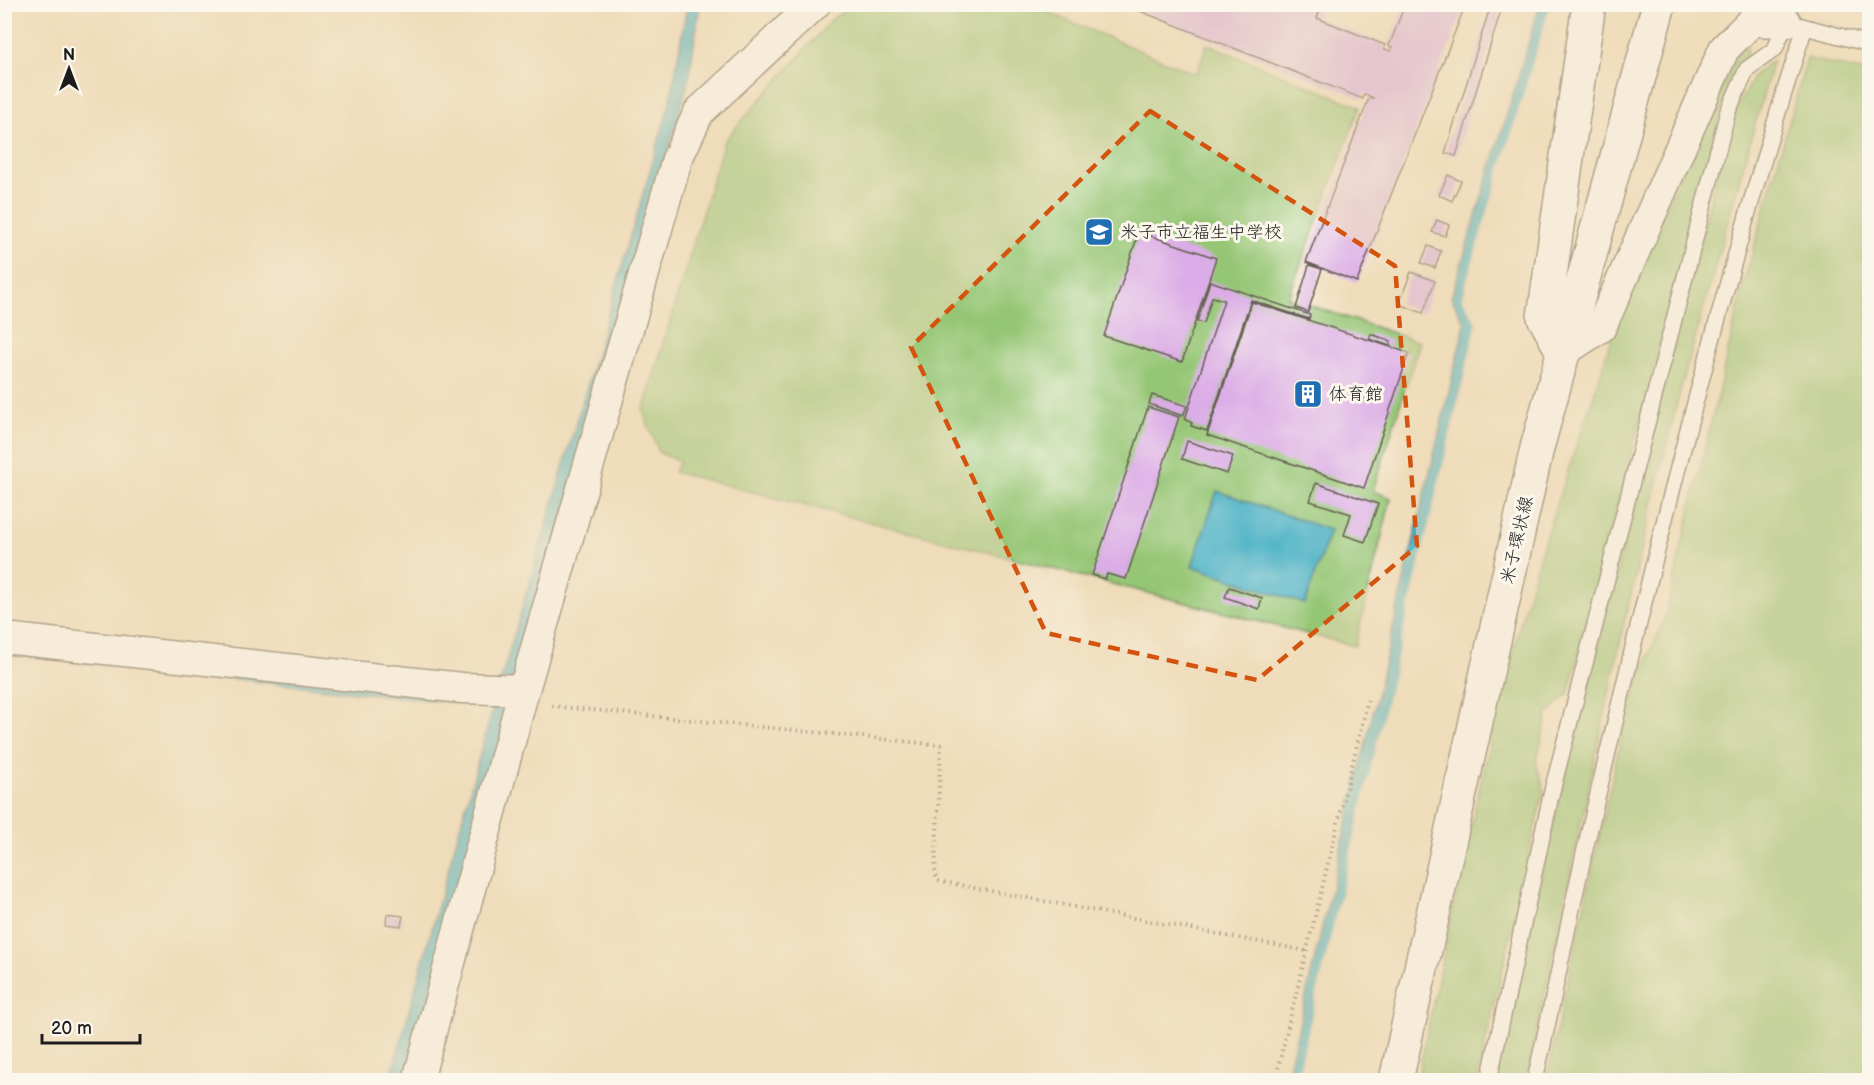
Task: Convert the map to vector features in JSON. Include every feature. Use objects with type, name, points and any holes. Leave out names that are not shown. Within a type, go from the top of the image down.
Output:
[{"type":"main road","points":[[1563,352],[1544,317],[1588,4]]},
{"type":"main road","name":"米子環状線","points":[[1396,1080],[1537,448],[1659,4]]},
{"type":"street","points":[[418,1080],[523,697],[677,159],[699,112],[815,4]]},
{"type":"street","points":[[1563,352],[1601,327],[1724,48],[1752,21],[1794,18]]},
{"type":"street","points":[[4,638],[491,690],[523,697]]},
{"type":"lane","points":[[1794,18],[1869,44]]},
{"type":"lane","points":[[1489,1080],[1552,791],[1728,111],[1747,69],[1774,48],[1794,18]]},
{"type":"lane","points":[[1535,1080],[1588,836],[1703,376],[1765,152],[1794,18]]},
{"type":"path","points":[[523,697],[941,745],[934,874],[938,881],[1307,951]]},
{"type":"path","points":[[1275,1080],[1368,700]]},
{"type":"highlighted area","points":[[1150,111],[1395,266],[1417,546],[1257,680],[1046,633],[911,347]]},
{"type":"green space","points":[[853,5],[1030,5],[1196,74],[1207,44],[1360,107],[1288,298],[1420,342],[1373,491],[1391,498],[1355,646],[674,472],[680,461],[659,453],[643,411],[724,141],[833,18]]},
{"type":"green space","points":[[1741,46],[1747,47],[1747,52],[1720,113],[1568,694],[1548,713],[1536,763],[1544,789],[1477,1080],[1417,1080],[1484,767],[1532,582],[1601,372],[1621,301]]},
{"type":"green space","points":[[1807,58],[1869,73],[1869,1080],[1546,1080],[1624,724],[1638,681],[1665,618],[1744,283]]},
{"type":"green space","points":[[1773,60],[1675,410],[1625,619],[1526,1080],[1494,1080],[1556,812],[1720,161],[1738,105],[1755,74]]},
{"type":"water","points":[[687,5],[700,5],[689,79],[406,1080],[390,1080],[493,707],[5,654],[5,649],[495,700],[670,102]]},
{"type":"water","points":[[1540,5],[1543,5],[1454,299],[1469,323],[1289,1080],[1286,1080],[1465,323],[1451,298]]},
{"type":"water","points":[[1217,491],[1330,530],[1305,604],[1192,566]]},
{"type":"building","points":[[1122,4],[1322,4],[1317,18],[1385,45],[1384,49],[1391,51],[1392,47],[1389,46],[1405,4],[1447,4],[1463,11],[1357,282],[1306,262],[1369,98],[1374,98],[1364,94],[1363,99]]},
{"type":"building","points":[[1491,4],[1503,4],[1456,156],[1445,153]]},
{"type":"building","points":[[1448,175],[1461,181],[1452,201],[1439,195]]},
{"type":"building","points":[[1437,220],[1449,225],[1445,236],[1432,232]]},
{"type":"building","points":[[1139,232],[1216,258],[1182,362],[1104,336]]},
{"type":"building","points":[[1428,246],[1441,251],[1435,268],[1421,263]]},
{"type":"building","points":[[1309,265],[1322,269],[1308,312],[1296,308]]},
{"type":"building","points":[[1411,272],[1435,281],[1423,313],[1399,304]]},
{"type":"building","points":[[1210,281],[1310,315],[1309,319],[1251,300],[1207,431],[1191,426],[1192,423],[1185,419],[1224,300],[1212,297],[1204,323],[1197,322]]},
{"type":"building","name":"体育館","points":[[1252,302],[1409,353],[1364,488],[1207,435]]},
{"type":"building","points":[[1371,334],[1391,341],[1390,346],[1369,339]]},
{"type":"building","points":[[1152,395],[1187,406],[1183,416],[1149,404]]},
{"type":"building","points":[[1148,407],[1179,417],[1126,579],[1107,574],[1105,579],[1092,575]]},
{"type":"building","points":[[1187,441],[1233,456],[1227,474],[1182,459]]},
{"type":"building","points":[[1316,483],[1378,504],[1365,542],[1344,535],[1351,514],[1310,501]]},
{"type":"building","points":[[1229,587],[1262,598],[1259,609],[1225,597]]},
{"type":"building","points":[[387,914],[403,916],[401,926],[386,924]]},
{"type":"waterway","points":[[1292,1080],[1472,324],[1457,298],[1546,4]]},
{"type":"place","name":"米子市立福生中学校","points":[[1099,232]]},
{"type":"place","name":"体育館","points":[[1308,394]]}]
